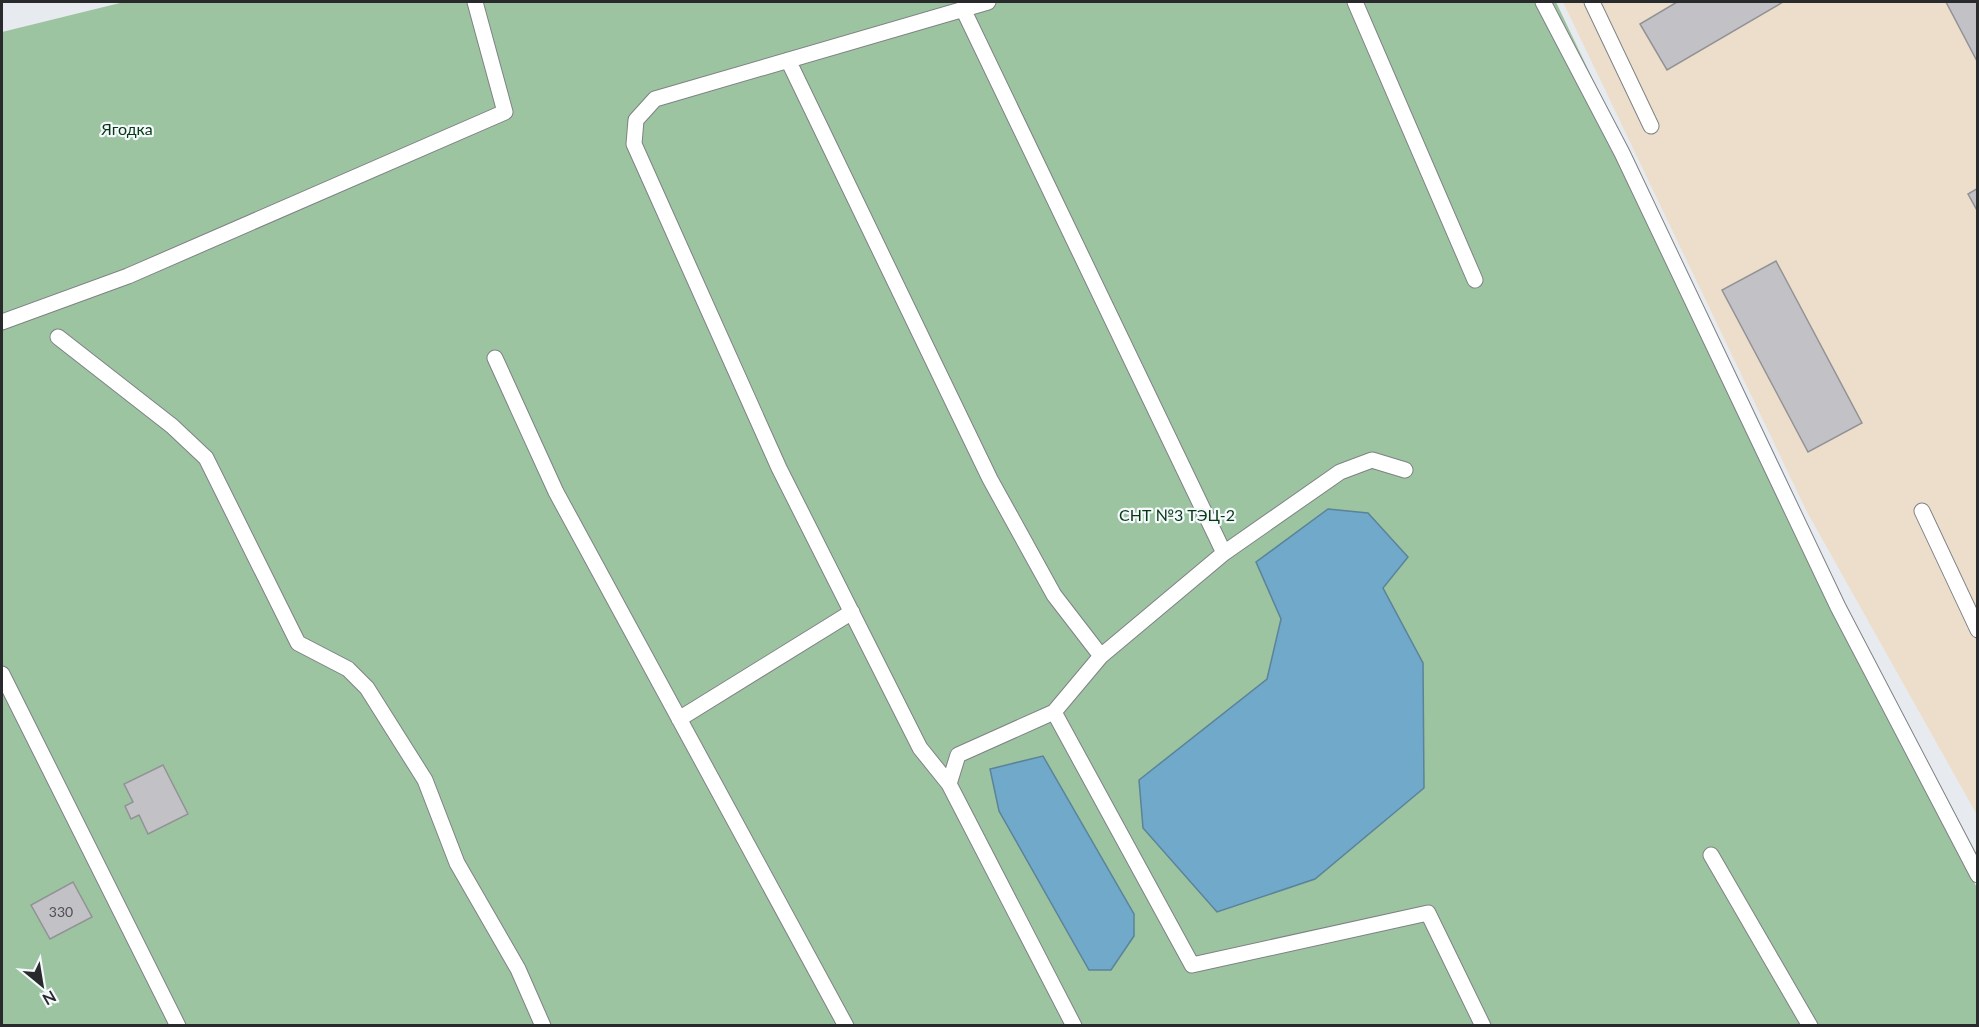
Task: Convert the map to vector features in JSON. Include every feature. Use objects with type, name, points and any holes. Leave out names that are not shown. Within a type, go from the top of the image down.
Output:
[{"type":"lane","points":[[2,322],[128,276],[505,112],[476,2]]},
{"type":"lane","points":[[988,2],[655,99],[636,120],[634,144],[779,468],[920,747],[949,784],[1074,1026]]},
{"type":"lane","points":[[1355,2],[1475,280]]},
{"type":"lane","points":[[1543,2],[1622,153],[1838,607],[1977,875]]},
{"type":"lane","points":[[1592,2],[1651,126]]},
{"type":"lane","points":[[963,9],[1224,553]]},
{"type":"lane","points":[[788,60],[990,478],[1054,595],[1101,656]]},
{"type":"lane","points":[[58,337],[172,426],[206,458],[298,643],[348,669],[367,688],[424,780],[457,863],[518,969],[543,1026]]},
{"type":"lane","points":[[495,358],[556,492],[846,1026]]},
{"type":"lane","points":[[949,784],[958,755],[1054,712],[1101,656],[1224,553],[1340,472],[1372,460],[1406,470]]},
{"type":"lane","points":[[1922,511],[1977,630]]},
{"type":"lane","points":[[679,719],[852,612]]},
{"type":"lane","points":[[2,674],[178,1026]]},
{"type":"lane","points":[[1054,712],[1192,965],[1428,913],[1484,1026]]},
{"type":"lane","points":[[1711,855],[1810,1026]]},
{"type":"shaded area","points":[[1563,2],[1977,2],[1977,815],[1807,512]]},
{"type":"green space","name":"СНТ №3 ТЭЦ-2","points":[[124,2],[1556,2],[1977,888],[1977,1025],[2,1025],[2,32]]},
{"type":"water","points":[[1328,509],[1368,513],[1408,557],[1383,588],[1423,663],[1424,788],[1315,879],[1217,912],[1143,828],[1139,780],[1267,679],[1281,619],[1256,562]]},
{"type":"water","points":[[1043,756],[1134,914],[1134,936],[1111,970],[1089,970],[999,811],[990,769]]},
{"type":"building","points":[[1677,2],[1783,2],[1667,70],[1640,24]]},
{"type":"building","points":[[1946,2],[1978,2],[1978,63]]},
{"type":"building","points":[[1978,188],[1978,212],[1968,194]]},
{"type":"building","points":[[1776,261],[1862,423],[1808,452],[1722,290]]},
{"type":"building","points":[[163,765],[188,814],[148,834],[139,815],[131,819],[125,806],[133,802],[124,784]]},
{"type":"building","points":[[73,882],[92,917],[50,939],[31,905]]},
{"type":"park label","name":"Ягодка","points":[[127,128]]}]
